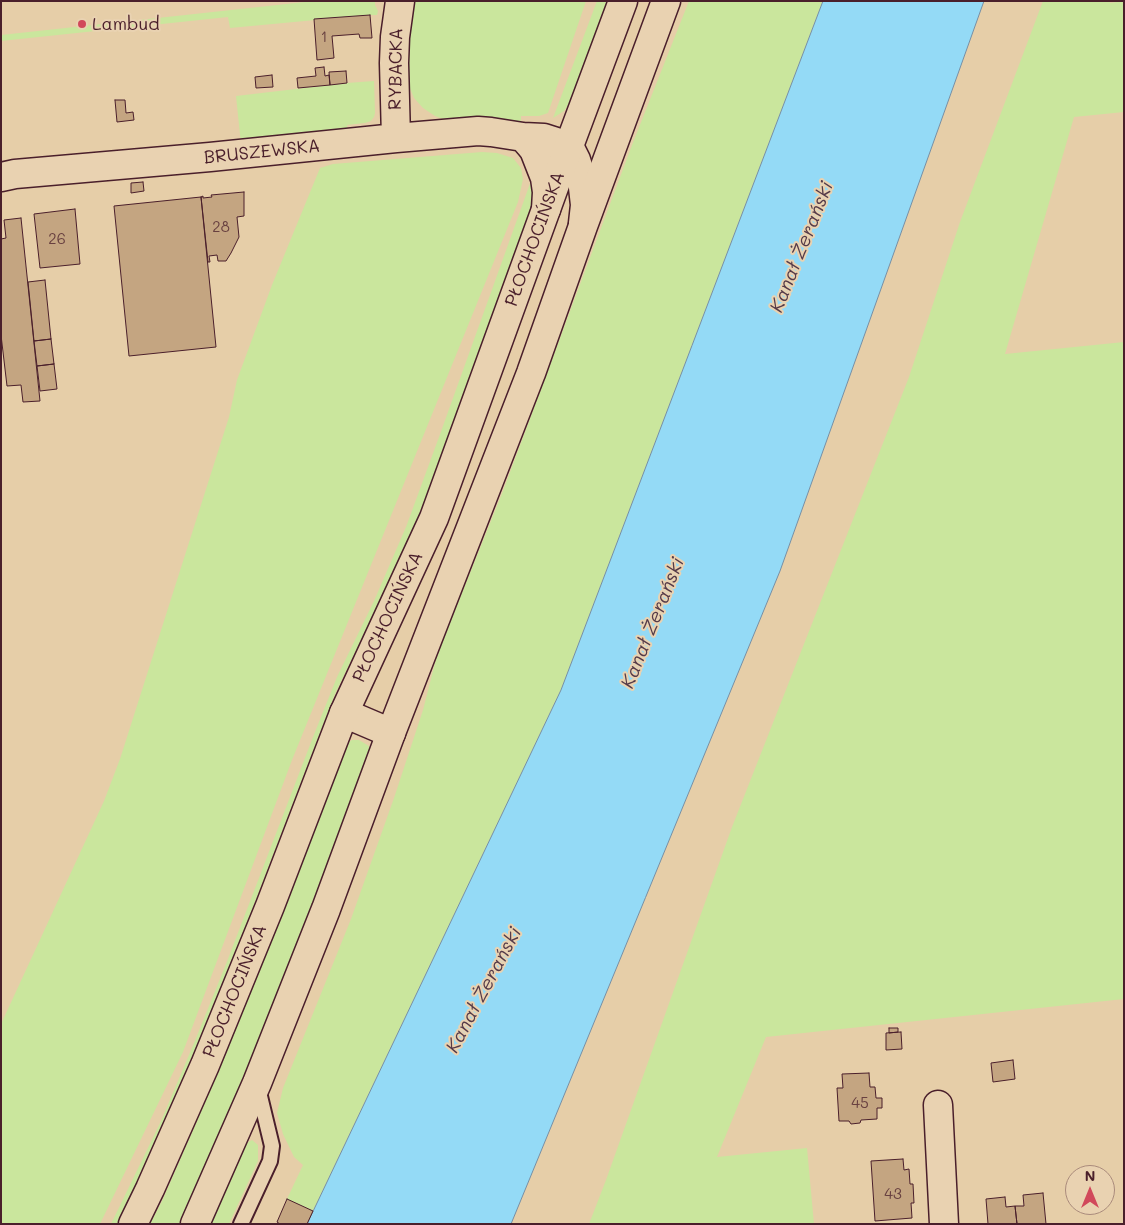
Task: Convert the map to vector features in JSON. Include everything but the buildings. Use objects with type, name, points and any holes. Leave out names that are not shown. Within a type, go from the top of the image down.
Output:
[{"type":"main road","name":"RYBACKA","points":[[396,138],[394,63],[395,37],[400,1]]},
{"type":"main road","name":"PŁOCHOCIŃSKA","points":[[133,1224],[206,1065],[270,906],[344,713],[434,518],[622,1]]},
{"type":"main road","points":[[195,1224],[257,1083],[326,909],[391,733],[531,373],[666,1]]},
{"type":"main road","name":"BRUSZEWSKA","points":[[1,176],[478,131],[544,138],[569,146]]},
{"type":"main road","points":[[523,137],[534,150],[544,178],[547,192],[546,209]]},
{"type":"main road","points":[[569,146],[582,179],[585,205],[583,226]]},
{"type":"main road","points":[[344,713],[391,733]]},
{"type":"main road","points":[[938,1105],[944,1224]]},
{"type":"lane","points":[[241,1224],[270,1161],[272,1146],[257,1083]]},
{"type":"green space","points":[[314,1],[375,1],[378,11],[377,15],[230,28],[228,17],[1,41],[1,35]]},
{"type":"green space","points":[[413,1],[586,1],[548,113],[539,116],[521,116],[521,123],[490,117],[443,119],[423,108],[414,98],[407,74],[408,40]]},
{"type":"green space","points":[[597,1],[607,1],[572,99],[564,111],[553,118]]},
{"type":"green space","points":[[689,1],[823,1],[561,690],[313,1211],[287,1199],[303,1165],[294,1157],[283,1134],[277,1113],[283,1088],[351,919],[423,710],[437,655],[503,491],[632,145]]},
{"type":"green space","points":[[1043,1],[1110,1],[1110,3],[1124,1],[1124,112],[1074,117],[1005,354],[1124,342],[1124,999],[766,1037],[717,1157],[807,1148],[814,1224],[589,1224],[732,827],[909,377],[960,222]]},
{"type":"green space","points":[[374,81],[374,117],[371,121],[365,123],[347,125],[348,132],[241,144],[236,96]]},
{"type":"green space","points":[[482,152],[497,153],[513,158],[521,168],[523,179],[518,202],[292,760],[183,1052],[100,1224],[1,1224],[1,1024],[104,801],[120,759],[229,417],[237,380],[272,285],[320,168],[333,164]]},
{"type":"green space","points":[[532,178],[535,199],[420,514],[335,694],[202,1040],[159,1140],[118,1224],[111,1224],[161,1121],[226,964],[337,677],[374,601],[406,527]]},
{"type":"green space","points":[[352,740],[359,740],[369,746],[369,754],[340,835],[256,1049],[206,1167],[179,1224],[150,1224],[197,1121],[283,913],[345,744]]},
{"type":"green space","points":[[252,1140],[258,1145],[258,1161],[229,1224],[209,1224],[245,1144]]},
{"type":"water","name":"Kanał Żerański","points":[[823,1],[984,1],[780,571],[511,1224],[307,1224],[561,690]]},
{"type":"place","name":"Lambud","points":[[82,24]]}]
